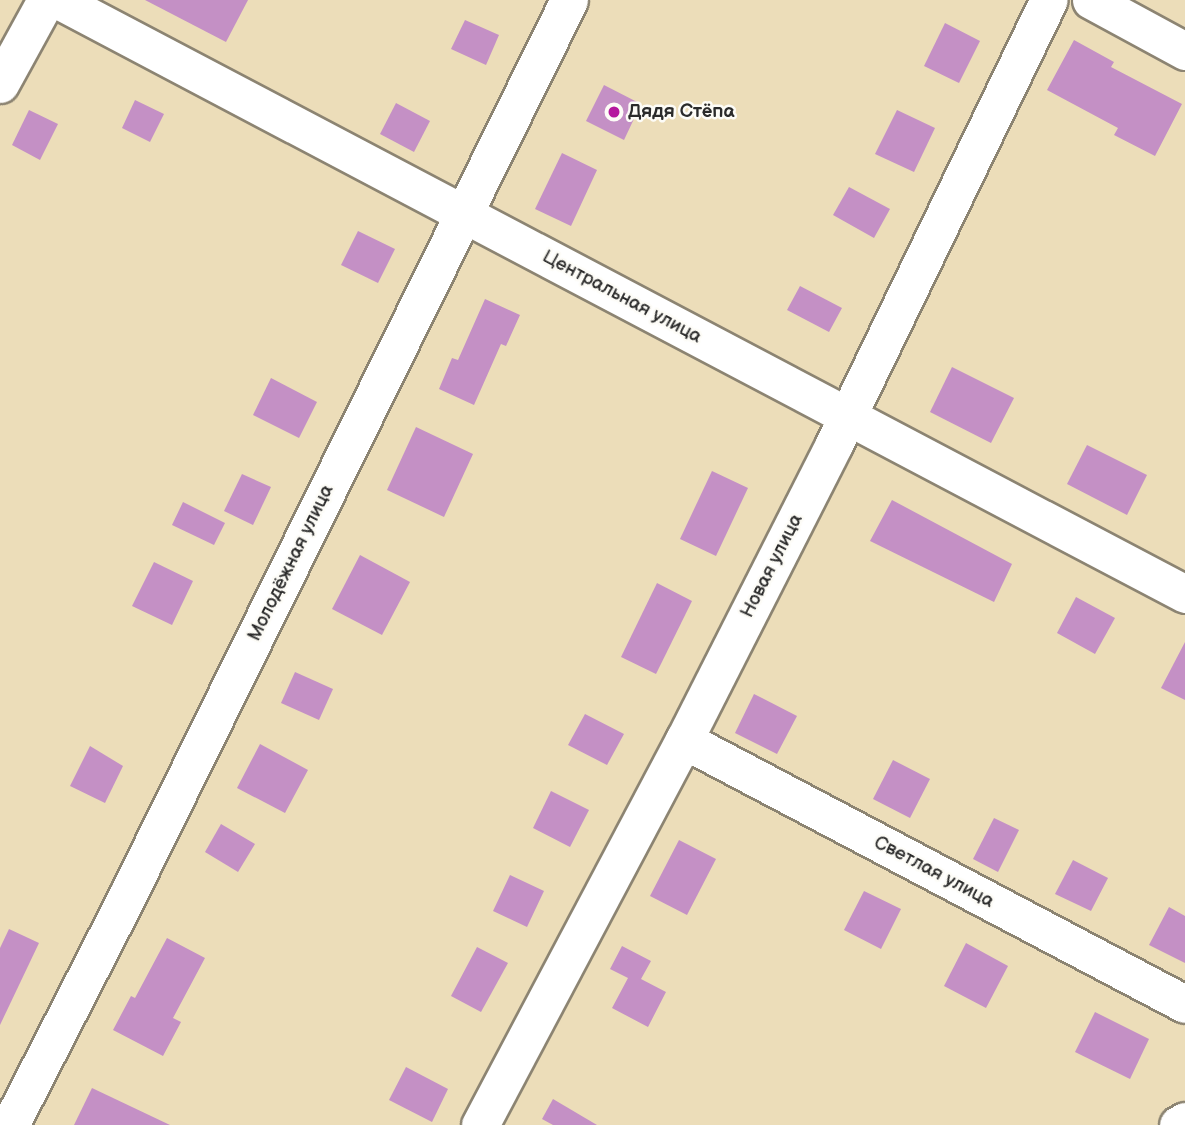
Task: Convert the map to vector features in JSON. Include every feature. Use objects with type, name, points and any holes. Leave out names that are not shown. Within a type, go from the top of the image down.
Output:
[{"type":"street","points":[[0,84],[46,0]]},
{"type":"street","name":"Центральная улица","points":[[58,0],[1185,594]]},
{"type":"street","name":"Молодёжная улица","points":[[10,1125],[130,890],[569,0]]},
{"type":"street","name":"Новая улица","points":[[480,1125],[684,740],[848,417],[1049,0]]},
{"type":"street","points":[[1091,0],[1185,51]]},
{"type":"street","name":"Светлая улица","points":[[684,740],[1185,1004]]},
{"type":"street","points":[[1178,1125],[1185,1121]]},
{"type":"building","points":[[145,0],[248,0],[226,42]]},
{"type":"building","points":[[465,20],[499,35],[486,65],[451,49]]},
{"type":"building","points":[[945,23],[980,41],[959,83],[924,66]]},
{"type":"building","points":[[1074,40],[1114,62],[1111,67],[1182,104],[1155,156],[1114,135],[1118,128],[1047,90]]},
{"type":"building","name":"Дядя Стёпа","points":[[604,85],[641,104],[624,140],[586,121]]},
{"type":"building","points":[[135,100],[164,114],[150,142],[122,128]]},
{"type":"building","points":[[396,103],[430,121],[414,152],[380,134]]},
{"type":"building","points":[[29,110],[58,124],[40,160],[12,145]]},
{"type":"building","points":[[897,110],[935,128],[914,172],[875,154]]},
{"type":"building","points":[[562,153],[597,170],[571,226],[535,209]]},
{"type":"building","points":[[849,187],[890,209],[874,238],[833,215]]},
{"type":"building","points":[[358,231],[395,249],[378,283],[341,265]]},
{"type":"building","points":[[800,286],[842,308],[829,332],[787,310]]},
{"type":"building","points":[[485,299],[520,315],[506,346],[501,344],[474,405],[439,389],[452,358],[458,360]]},
{"type":"building","points":[[952,367],[1014,398],[991,443],[930,412]]},
{"type":"building","points":[[271,378],[317,402],[299,438],[253,415]]},
{"type":"building","points":[[416,427],[473,454],[444,517],[387,490]]},
{"type":"building","points":[[1087,445],[1147,475],[1127,515],[1067,484]]},
{"type":"building","points":[[712,471],[748,488],[716,556],[680,539]]},
{"type":"building","points":[[242,474],[271,487],[253,525],[224,511]]},
{"type":"building","points":[[892,500],[1012,564],[994,602],[870,541]]},
{"type":"building","points":[[183,502],[225,523],[214,545],[172,525]]},
{"type":"building","points":[[360,555],[410,582],[382,635],[332,609]]},
{"type":"building","points":[[154,562],[193,581],[172,625],[132,606]]},
{"type":"building","points":[[657,583],[692,601],[656,674],[621,657]]},
{"type":"building","points":[[1076,597],[1115,618],[1095,654],[1057,633]]},
{"type":"building","points":[[1185,642],[1185,700],[1161,688]]},
{"type":"building","points":[[295,672],[333,689],[319,720],[281,703]]},
{"type":"building","points":[[754,694],[797,716],[777,754],[735,733]]},
{"type":"building","points":[[585,714],[624,734],[607,765],[568,745]]},
{"type":"building","points":[[260,744],[308,770],[285,813],[237,788]]},
{"type":"building","points":[[90,746],[123,766],[105,803],[70,786]]},
{"type":"building","points":[[893,760],[930,779],[910,818],[873,799]]},
{"type":"building","points":[[551,791],[589,810],[570,847],[533,828]]},
{"type":"building","points":[[994,818],[1019,830],[998,872],[973,859]]},
{"type":"building","points":[[221,824],[255,844],[238,872],[205,852]]},
{"type":"building","points":[[679,840],[716,859],[687,915],[650,896]]},
{"type":"building","points":[[1073,860],[1108,878],[1091,911],[1055,894]]},
{"type":"building","points":[[510,875],[544,891],[527,927],[493,911]]},
{"type":"building","points":[[864,891],[901,909],[881,949],[844,930]]},
{"type":"building","points":[[1169,907],[1185,916],[1185,963],[1149,945]]},
{"type":"building","points":[[9,929],[39,943],[0,1025],[0,948]]},
{"type":"building","points":[[167,938],[205,958],[173,1018],[181,1022],[163,1056],[113,1030],[131,996],[135,998]]},
{"type":"building","points":[[966,943],[1008,966],[986,1008],[944,986]]},
{"type":"building","points":[[622,946],[651,961],[641,979],[666,992],[648,1027],[612,1008],[628,978],[610,969]]},
{"type":"building","points":[[477,947],[508,963],[481,1012],[451,996]]},
{"type":"building","points":[[1095,1012],[1149,1039],[1130,1079],[1075,1052]]},
{"type":"building","points":[[406,1067],[448,1089],[432,1122],[389,1100]]},
{"type":"building","points":[[92,1088],[170,1125],[74,1125]]},
{"type":"building","points":[[553,1099],[597,1125],[553,1125],[542,1119]]},
{"type":"place","name":"Дядя Стёпа","points":[[614,112]]}]
